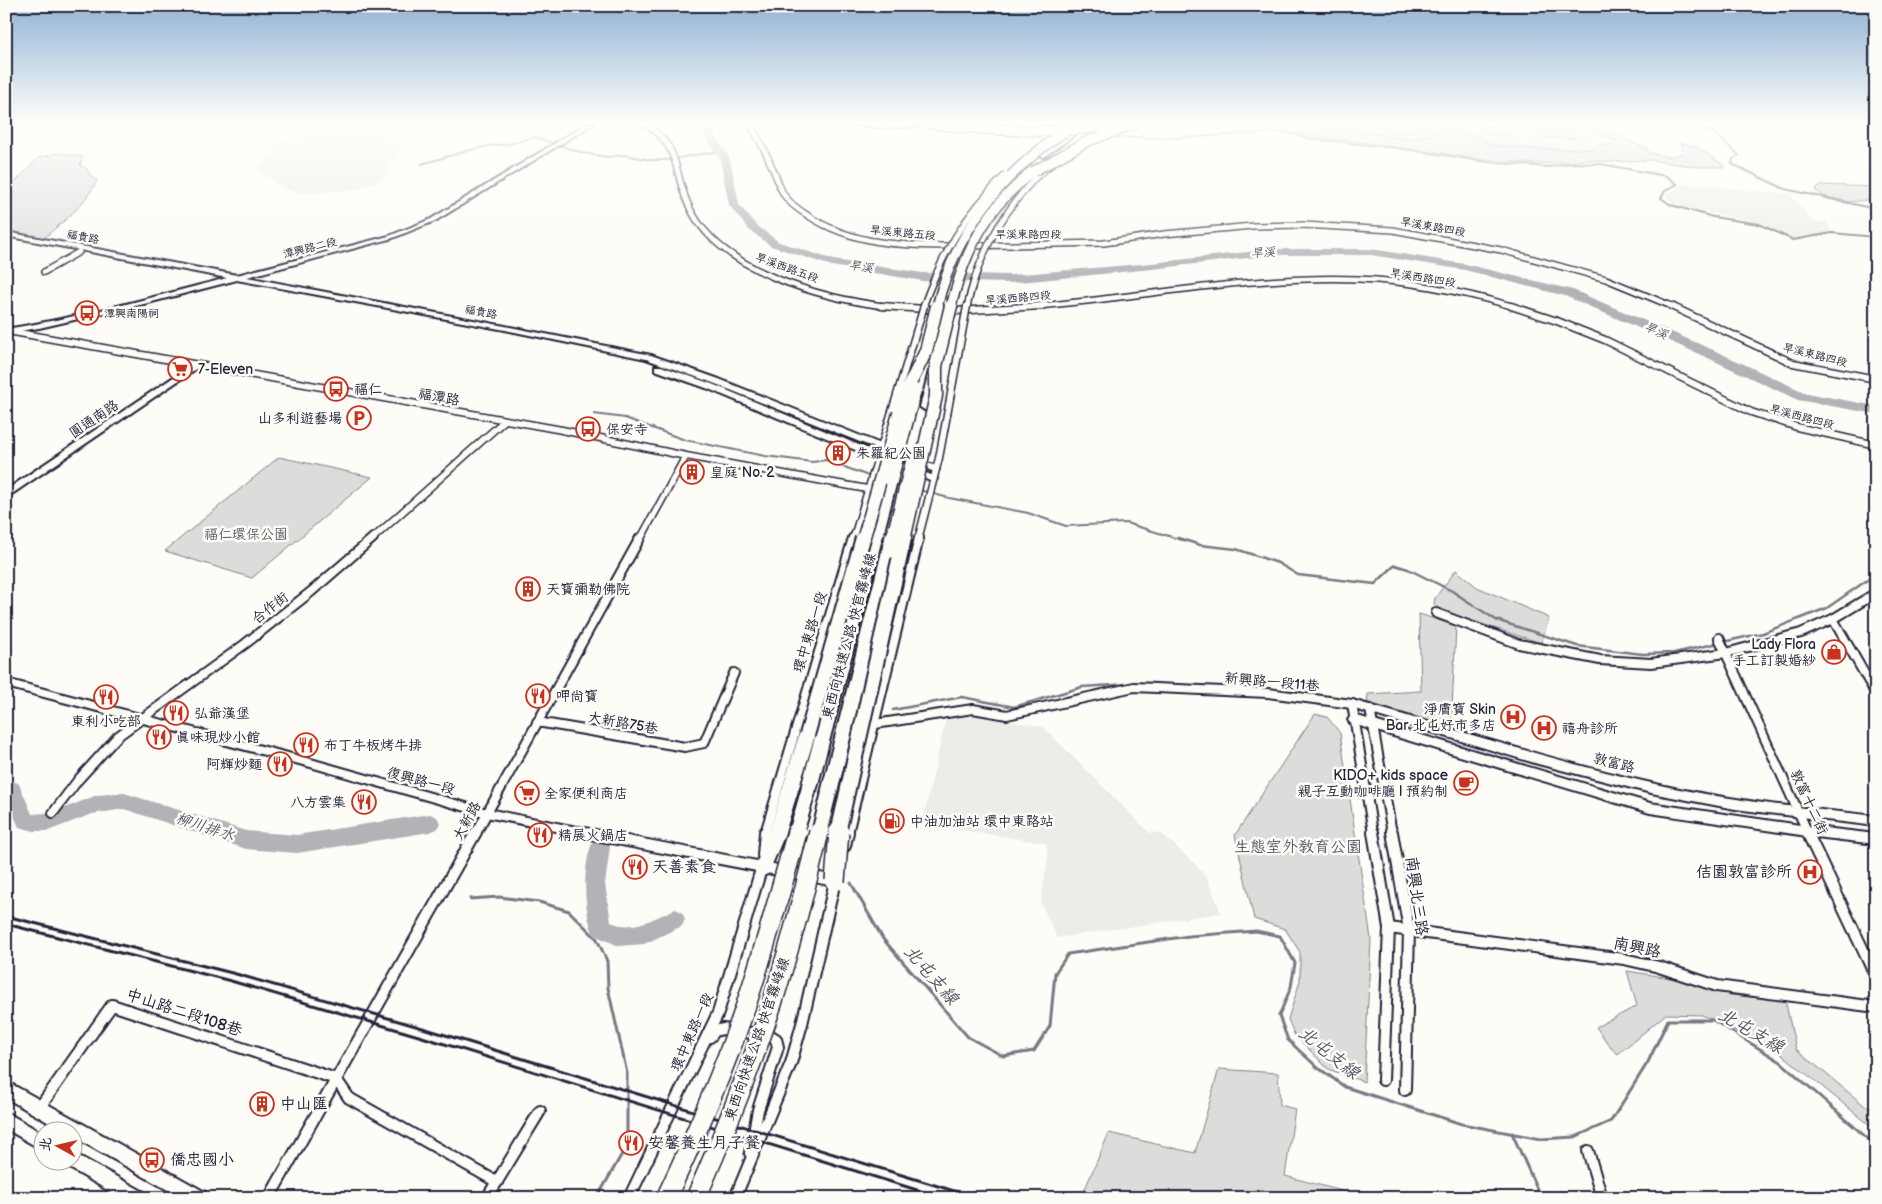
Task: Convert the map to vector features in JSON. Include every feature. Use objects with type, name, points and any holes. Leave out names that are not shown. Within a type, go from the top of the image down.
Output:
[{"type":"highway","name":"東西向快速公路 快官霧峰線","points":[[666,1198],[717,1084],[754,982],[811,779],[947,272],[966,232],[1006,179]]},
{"type":"highway","name":"東西向快速公路 快官霧峰線","points":[[696,1198],[741,1091],[792,938],[959,273],[978,234],[998,205],[1027,179]]},
{"type":"highway","points":[[762,868],[776,836],[807,735],[904,396],[925,353]]},
{"type":"highway","points":[[835,881],[837,839],[936,396],[936,366]]},
{"type":"main road","points":[[6,1089],[199,1198]]},
{"type":"main road","points":[[6,1120],[32,1136]]},
{"type":"main road","points":[[82,1166],[138,1198]]},
{"type":"street","name":"潭興路二段","points":[[7,331],[71,319],[378,242],[425,224],[499,179]]},
{"type":"street","name":"旱溪西路五段","points":[[682,179],[692,212],[708,235],[731,254],[762,272],[821,291],[895,308],[940,311]]},
{"type":"street","name":"旱溪東路五段","points":[[777,179],[783,194],[793,205],[815,222],[833,230],[868,241],[909,246],[964,246]]},
{"type":"street","name":"環中東路一段","points":[[628,1198],[718,1013],[762,868],[765,828],[927,296],[945,250],[967,215],[1005,179]]},
{"type":"street","points":[[735,1198],[791,1063],[802,1024],[933,479],[976,272],[995,229],[1029,179]]},
{"type":"street","name":"旱溪東路四段","points":[[964,246],[1104,243],[1164,234],[1253,226],[1302,225],[1393,230],[1501,250],[1606,279],[1690,314],[1774,355],[1793,362],[1876,379]]},
{"type":"street","name":"福貴路","points":[[6,234],[505,328],[648,357],[716,381],[879,452],[933,479]]},
{"type":"street","points":[[964,246],[969,238]]},
{"type":"street","name":"福貴路","points":[[6,240],[80,252],[224,282],[472,328],[645,364],[709,386],[879,452],[935,469]]},
{"type":"street","points":[[44,272],[80,252]]},
{"type":"street","name":"旱溪西路四段","points":[[940,311],[1009,309],[1294,280],[1344,279],[1404,283],[1489,301],[1542,316],[1606,340],[1747,411],[1801,429],[1876,445]]},
{"type":"street","name":"福潭路","points":[[7,331],[562,430],[686,456],[867,489]]},
{"type":"street","name":"圓通南路","points":[[6,495],[196,366]]},
{"type":"street","name":"合作街","points":[[53,813],[78,780],[118,736],[245,644],[319,586],[504,421]]},
{"type":"street","name":"大新路","points":[[269,1198],[686,456]]},
{"type":"street","points":[[1436,613],[1519,644],[1600,660],[1651,664],[1726,653],[1801,633],[1833,619],[1876,593]]},
{"type":"street","points":[[1833,619],[1876,694]]},
{"type":"street","name":"敦富十二街","points":[[1719,638],[1806,831],[1876,977]]},
{"type":"street","name":"大新路75巷","points":[[537,722],[685,747],[704,742],[734,673]]},
{"type":"street","name":"復興路一段","points":[[6,683],[307,762],[487,813],[835,881]]},
{"type":"street","name":"新興路一段11巷","points":[[874,724],[973,709],[1007,715],[1021,714],[1118,689],[1134,687],[1268,694],[1352,704]]},
{"type":"street","points":[[1352,704],[1389,928],[1384,1080]]},
{"type":"street","name":"敦富路","points":[[1352,704],[1604,777],[1698,797],[1798,813],[1876,821]]},
{"type":"street","name":"南興北三路","points":[[1370,709],[1409,930],[1405,1090]]},
{"type":"street","points":[[1354,720],[1650,808],[1806,831],[1876,838]]},
{"type":"street","name":"南興路","points":[[1389,928],[1624,959],[1659,967],[1717,986],[1876,1006]]},
{"type":"street","name":"中山路二段108巷","points":[[40,1107],[112,1005],[336,1080]]},
{"type":"street","points":[[706,1041],[716,1031],[723,1029],[771,1036],[777,1043],[778,1047],[774,1064],[758,1110],[747,1167]]},
{"type":"street","points":[[336,1080],[349,1098],[497,1182]]},
{"type":"street","points":[[487,1198],[540,1111]]},
{"type":"street","points":[[1588,1151],[1602,1198]]},
{"type":"shaded area","points":[[270,179],[380,179],[349,191],[297,193],[282,188]]},
{"type":"shaded area","points":[[1678,183],[1790,194],[1812,221],[1826,222],[1832,233],[1793,240],[1759,223],[1674,205],[1665,195],[1675,190]]},
{"type":"shaded area","points":[[968,714],[1043,727],[1150,833],[1161,833],[1193,862],[1207,878],[1221,913],[1057,938],[1041,903],[1048,856],[1046,843],[922,824],[946,719]]},
{"type":"green space","points":[[18,179],[95,179],[97,181],[74,212],[44,238],[6,231],[8,226],[6,226],[6,192]]},
{"type":"green space","points":[[1822,185],[1876,187],[1876,199],[1849,202],[1823,196],[1815,190]]},
{"type":"green space","name":"福仁環保公園","points":[[279,457],[372,477],[252,578],[165,551]]},
{"type":"green space","points":[[1456,570],[1477,587],[1549,618],[1541,643],[1441,611],[1434,604],[1435,598]]},
{"type":"green space","points":[[1419,614],[1456,626],[1451,729],[1367,705],[1368,694],[1421,691]]},
{"type":"green space","name":"生態室外教育公園","points":[[1315,714],[1327,717],[1340,733],[1371,939],[1364,1082],[1328,1069],[1294,1034],[1288,1019],[1300,981],[1300,952],[1285,929],[1254,919],[1235,835]]},
{"type":"green space","points":[[1627,971],[1702,983],[1730,995],[1785,1000],[1796,1049],[1865,1106],[1876,1108],[1876,1130],[1778,1051],[1702,1015],[1666,1014],[1618,1054],[1611,1048],[1596,1027],[1637,1006]]},
{"type":"green space","points":[[1219,1069],[1278,1073],[1280,1105],[1295,1109],[1285,1176],[1369,1198],[1081,1198],[1109,1133],[1195,1153]]},
{"type":"waterway","name":"旱溪","points":[[729,179],[734,205],[752,227],[775,244],[832,263],[923,277],[1010,279],[1152,266],[1273,252],[1371,252],[1465,267],[1569,293],[1713,355],[1803,397],[1876,410]]},
{"type":"waterway","points":[[1670,179],[1677,184],[1665,191],[1661,198],[1671,205],[1713,217],[1759,224],[1793,240],[1832,233],[1876,237]]},
{"type":"waterway","points":[[1764,179],[1785,189],[1876,209]]},
{"type":"waterway","points":[[594,414],[625,418],[685,440],[765,456],[812,462],[826,460],[871,477]]},
{"type":"waterway","points":[[919,490],[949,498],[1028,513],[1066,526],[1126,523],[1182,540]]},
{"type":"waterway","points":[[1178,538],[1200,545],[1236,549],[1278,563],[1298,575],[1375,584],[1395,565],[1408,569],[1452,591],[1496,620],[1577,646],[1642,654],[1674,653],[1763,633],[1827,608],[1876,574]]},
{"type":"waterway","points":[[893,710],[962,697],[1014,707],[1082,687],[1131,684]]},
{"type":"waterway","points":[[1302,693],[1320,695]]},
{"type":"waterway","name":"柳川排水","points":[[6,785],[12,790],[26,821],[34,823],[55,820],[97,804],[124,801],[246,840],[297,844],[430,823]]},
{"type":"waterway","name":"柳川排水","points":[[600,847],[595,884],[601,928],[619,936],[644,934],[675,919]]},
{"type":"waterway","name":"北屯支線","points":[[851,883],[883,939],[968,1037],[1003,1056],[1034,1051],[1050,1026],[1055,973],[1068,954],[1189,936],[1256,931],[1280,936],[1295,963],[1291,987],[1279,1016],[1288,1040],[1317,1067],[1345,1087],[1462,1124],[1512,1134]]},
{"type":"waterway","points":[[470,899],[499,897],[539,902],[569,911],[597,939],[607,961],[608,988],[627,1073],[627,1145],[597,1198]]},
{"type":"waterway","name":"北屯支線","points":[[1512,1134],[1541,1139],[1575,1137],[1611,1121],[1648,1062],[1668,1020],[1713,1020],[1781,1062],[1876,1146]]},
{"type":"waterway","points":[[1512,1134],[1541,1198]]},
{"type":"railway","points":[[6,916],[236,974],[426,1029],[977,1198]]},
{"type":"railway","points":[[6,924],[231,981],[422,1037],[943,1198]]},
{"type":"place","name":"潭興南陽祠","points":[[87,313]]},
{"type":"place","name":"7-Eleven","points":[[180,369]]},
{"type":"place","name":"福仁","points":[[336,389]]},
{"type":"place","name":"山多利遊藝場","points":[[359,418]]},
{"type":"place","name":"保安寺","points":[[588,429]]},
{"type":"place","name":"朱羅紀公園","points":[[838,453]]},
{"type":"place","name":"皇庭 No. 2","points":[[692,472]]},
{"type":"place","name":"天寶彌勒佛院","points":[[528,589]]},
{"type":"place","name":"Lady Flora 手工訂製婚紗","points":[[1834,652]]},
{"type":"place","name":"呷尚寶","points":[[538,696]]},
{"type":"place","name":"東利小吃部","points":[[106,697]]},
{"type":"place","name":"弘爺漢堡","points":[[176,713]]},
{"type":"place","name":"淨膚寶 Skin Bar 北屯好市多店","points":[[1513,717]]},
{"type":"place","name":"禧舟診所","points":[[1544,728]]},
{"type":"place","name":"真味現炒小館","points":[[159,737]]},
{"type":"place","name":"布丁牛板烤牛排","points":[[306,745]]},
{"type":"place","name":"阿輝炒麵","points":[[280,764]]},
{"type":"place","name":"KIDO+ kids space 親子互動咖啡廳 | 預約制","points":[[1466,783]]},
{"type":"place","name":"全家便利商店","points":[[527,793]]},
{"type":"place","name":"八方雲集","points":[[364,802]]},
{"type":"place","name":"中油加油站 環中東路站","points":[[892,821]]},
{"type":"place","name":"精展火鍋店","points":[[540,835]]},
{"type":"place","name":"天善素食","points":[[635,867]]},
{"type":"place","name":"佶園敦富診所","points":[[1810,872]]},
{"type":"place","name":"中山匯","points":[[262,1104]]},
{"type":"place","name":"安馨養生月子餐","points":[[631,1143]]},
{"type":"place","name":"僑忠國小","points":[[152,1160]]}]
